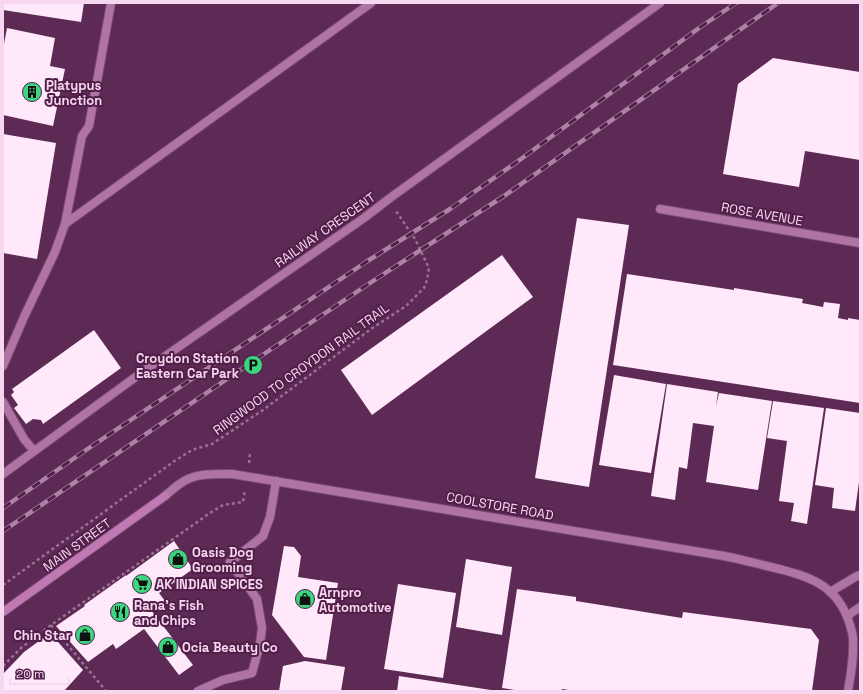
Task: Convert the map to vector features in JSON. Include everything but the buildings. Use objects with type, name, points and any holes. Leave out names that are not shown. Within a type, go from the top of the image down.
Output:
[{"type":"street","points":[[3,366],[24,317],[55,252],[66,224],[82,136],[89,126],[111,3]]},
{"type":"street","points":[[66,224],[371,3]]},
{"type":"street","name":"RAILWAY CRESCENT","points":[[3,474],[141,373],[364,218],[660,3]]},
{"type":"street","name":"ROSE AVENUE","points":[[660,209],[860,243]]},
{"type":"street","points":[[3,402],[24,438],[34,451]]},
{"type":"street","name":"COOLSTORE ROAD","points":[[165,496],[188,479],[220,473],[232,474],[724,556],[796,573],[815,580],[830,592],[843,606],[854,638],[853,663],[848,691]]},
{"type":"street","points":[[198,691],[223,680],[252,673],[260,644],[262,628],[258,600],[230,562],[263,536],[270,517],[276,482]]},
{"type":"street","name":"MAIN STREET","points":[[3,612],[165,496]]},
{"type":"street","points":[[830,592],[857,576],[860,576]]},
{"type":"street","points":[[847,616],[860,608]]},
{"type":"path","name":"RINGWOOD TO CROYDON RAIL TRAIL","points":[[3,585],[173,462],[192,450],[212,444],[263,410],[371,329],[417,297],[424,288],[429,268],[415,239],[396,211],[390,198]]},
{"type":"path","points":[[3,666],[21,648],[51,625],[216,509],[223,505],[243,502]]},
{"type":"path","points":[[51,625],[106,691]]},
{"type":"railway","points":[[3,508],[86,450],[366,262],[450,209],[521,159],[699,28],[736,3]]},
{"type":"railway","points":[[3,531],[376,279],[504,196],[778,3]]},
{"type":"place","name":"Platypus Junction","points":[[32,92]]},
{"type":"place","name":"Croydon Station Eastern Car Park","points":[[253,365]]},
{"type":"place","name":"Oasis Dog Grooming","points":[[178,559]]},
{"type":"place","name":"AK INDIAN SPICES","points":[[142,584]]},
{"type":"place","name":"Arnpro Automotive","points":[[305,599]]},
{"type":"place","name":"Rana's Fish and Chips","points":[[120,612]]},
{"type":"place","name":"Chin Star","points":[[85,635]]},
{"type":"place","name":"Ocia Beauty Co","points":[[168,647]]}]
